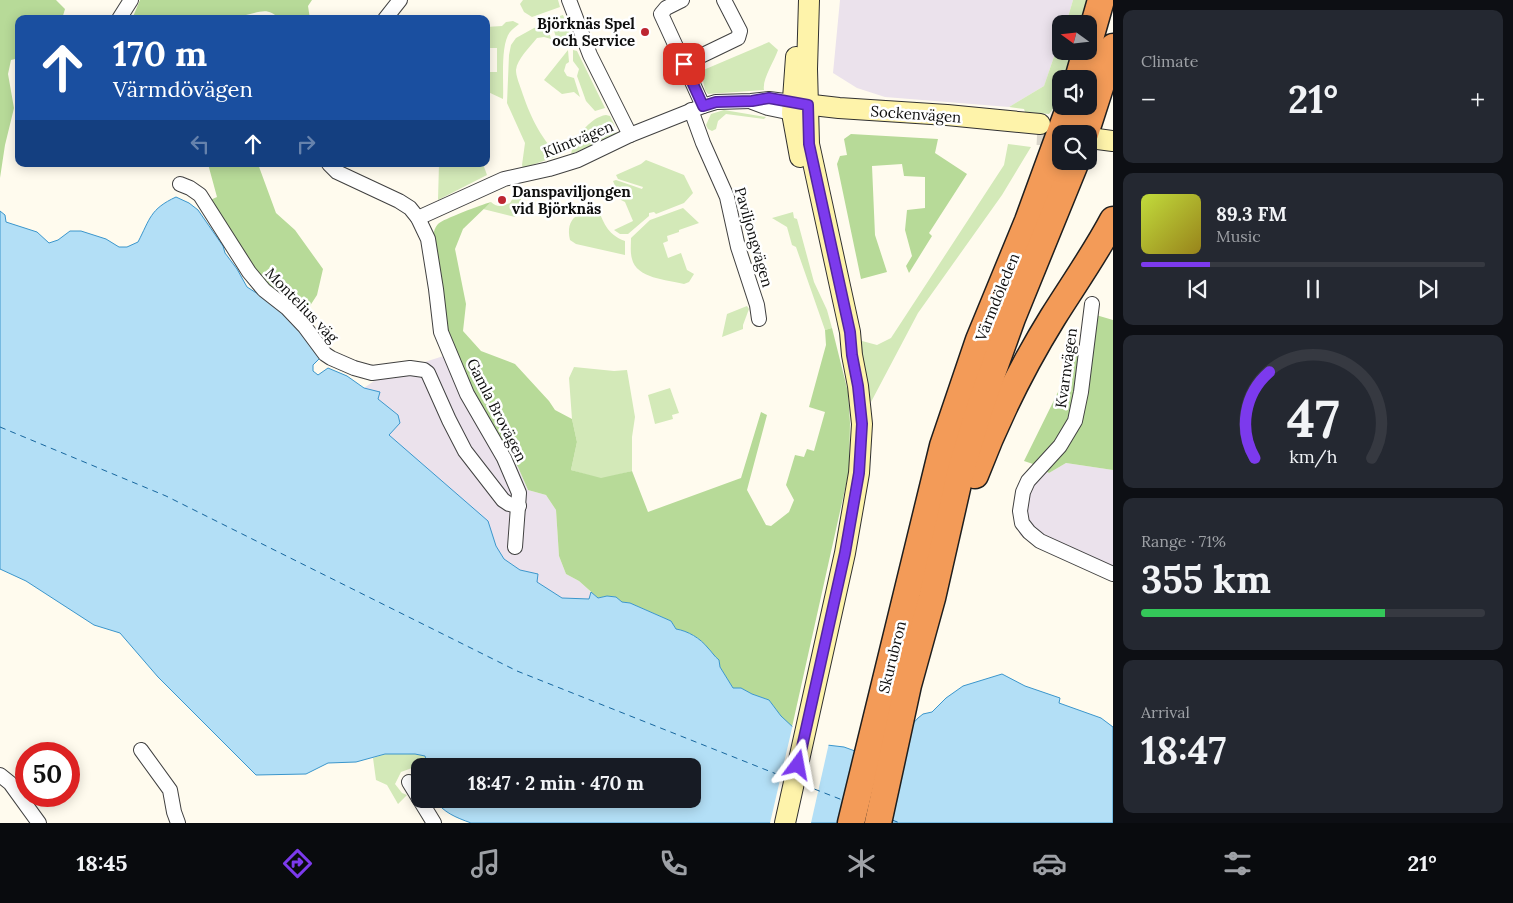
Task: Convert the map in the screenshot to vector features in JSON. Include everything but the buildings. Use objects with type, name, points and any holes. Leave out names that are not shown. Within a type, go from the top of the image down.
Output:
[{"type":"highway","points":[[1097,15],[1101,0]]},
{"type":"highway","points":[[1091,125],[1113,47]]},
{"type":"highway","name":"Värmdöleden","points":[[951,495],[943,446],[979,340],[1028,221],[1067,115]]},
{"type":"highway","name":"Värmdöleden","points":[[951,495],[1015,309],[1072,170]]},
{"type":"highway","points":[[951,495],[984,452],[1010,393],[1053,318],[1097,250],[1113,220]]},
{"type":"highway","name":"Skurubron","points":[[878,823],[908,685],[932,598],[951,495]]},
{"type":"highway","name":"Skurubron","points":[[851,823],[951,495]]},
{"type":"main road","points":[[785,823],[845,553],[859,473],[862,424],[850,332],[829,269],[818,222],[803,175],[800,109],[794,67],[804,0]]},
{"type":"main road","points":[[800,109],[807,68],[809,0]]},
{"type":"main road","name":"Sockenvägen","points":[[800,109],[1038,130]]},
{"type":"main road","points":[[1097,133],[1113,132]]},
{"type":"main road","points":[[1097,136],[1113,141]]},
{"type":"street","points":[[122,15],[131,0]]},
{"type":"street","points":[[388,15],[400,0]]},
{"type":"street","points":[[569,0],[590,55],[630,135]]},
{"type":"street","name":"Paviljongvägen","points":[[682,0],[662,10],[661,14],[684,64],[697,108],[703,143],[728,197],[738,247],[757,305],[759,319]]},
{"type":"street","points":[[684,64],[738,38],[740,32],[724,0]]},
{"type":"street","name":"Klintvägen","points":[[418,218],[504,179],[549,170],[578,160],[630,135],[716,102],[752,101],[768,108],[800,109]]},
{"type":"street","name":"Gamla Brovägen","points":[[332,167],[337,172],[399,201],[410,208],[418,218],[428,239],[441,332],[467,394],[504,458],[518,493],[516,547]]},
{"type":"street","name":"Montelius väg","points":[[180,184],[200,195],[252,277],[305,327],[325,354],[354,368],[372,373],[410,368],[428,372],[443,408],[465,451],[503,500],[509,504],[519,506]]},
{"type":"street","name":"Kvarnvägen","points":[[1092,304],[1081,392],[1075,421],[1060,446],[1028,481],[1023,492],[1020,511],[1022,523],[1040,542],[1113,574]]},
{"type":"street","points":[[141,750],[170,790],[178,823]]},
{"type":"street","points":[[0,774],[10,783],[39,823]]},
{"type":"street","points":[[409,782],[434,823]]},
{"type":"shaded area","points":[[840,0],[1073,0],[1069,15],[1052,15],[1053,60],[1044,86],[1009,107],[885,97],[857,88],[833,73]]},
{"type":"shaded area","points":[[456,352],[518,467],[528,490],[546,495],[556,510],[559,556],[566,574],[579,581],[591,592],[589,599],[562,598],[537,582],[538,574],[520,570],[504,559],[496,546],[489,527],[389,435],[378,399],[364,388],[381,376]]},
{"type":"shaded area","points":[[1066,463],[1113,470],[1113,579],[1047,552],[1020,535],[1012,512],[1017,493],[1033,464],[1049,473]]},
{"type":"green space","points":[[0,0],[56,0],[65,9],[63,15],[15,15],[15,59],[11,60],[8,74],[14,108],[5,145],[0,178]]},
{"type":"green space","points":[[140,0],[312,0],[308,6],[309,15],[275,15],[264,11],[246,15],[134,15]]},
{"type":"green space","points":[[523,0],[558,0],[560,7],[532,17],[524,12],[520,4]]},
{"type":"green space","points":[[1073,0],[1088,0],[1084,15],[1069,15]]},
{"type":"green space","points":[[563,15],[574,43],[565,45],[560,44],[557,40],[550,19]]},
{"type":"green space","points":[[513,21],[519,24],[510,32],[505,46],[503,99],[490,93],[490,72],[497,72],[497,48],[490,48],[490,27],[502,26],[506,22]]},
{"type":"green space","points":[[547,24],[551,39],[537,38],[521,57],[516,72],[524,99],[536,125],[558,156],[523,168],[525,143],[507,103],[509,55],[511,45],[516,38],[534,28]]},
{"type":"green space","points":[[769,42],[778,50],[766,76],[764,90],[708,94],[705,90],[701,71]]},
{"type":"green space","points":[[568,50],[569,62],[566,64],[564,71],[567,76],[574,78],[580,97],[574,92],[562,94],[544,80]]},
{"type":"green space","points":[[573,50],[577,51],[605,108],[595,111],[586,101],[577,76],[579,69],[573,61]]},
{"type":"green space","points":[[1053,60],[1071,60],[1068,70],[1052,70],[1052,110],[1049,114],[1025,112],[1024,109],[1009,107],[1044,86]]},
{"type":"green space","points":[[724,110],[766,117],[764,119],[726,114],[718,121],[716,129],[712,131],[708,129],[706,125],[711,114]]},
{"type":"green space","points":[[606,115],[610,116],[614,124],[616,135],[571,154],[575,142],[589,124]]},
{"type":"green space","points":[[851,134],[938,139],[935,153],[967,174],[929,233],[932,236],[909,273],[906,266],[912,256],[905,230],[907,210],[925,208],[925,177],[904,176],[902,164],[872,166],[875,235],[887,272],[861,279],[837,164],[840,156],[847,155],[844,139]]},
{"type":"green space","points":[[1008,144],[1031,147],[1002,195],[918,313],[871,402],[858,337],[862,341],[877,345],[891,338],[1004,165]]},
{"type":"green space","points":[[646,160],[684,175],[693,193],[684,203],[656,214],[654,212],[649,213],[649,216],[628,234],[620,234],[614,230],[633,221],[613,181],[616,180],[642,189],[643,187],[618,179],[616,175]]},
{"type":"green space","points":[[209,167],[259,167],[276,213],[295,230],[323,269],[317,295],[306,312],[301,313],[266,285],[208,201],[217,197]]},
{"type":"green space","points":[[439,167],[484,167],[487,175],[438,200]]},
{"type":"green space","points":[[521,189],[521,201],[515,217],[483,209],[491,202],[500,206],[510,203],[513,198],[513,191]]},
{"type":"green space","points":[[491,202],[463,229],[455,249],[466,304],[463,331],[481,351],[515,364],[555,410],[572,419],[577,442],[571,470],[601,478],[632,471],[648,512],[741,478],[761,412],[767,415],[747,490],[766,525],[771,526],[789,512],[794,500],[786,485],[795,455],[804,457],[807,449],[814,451],[825,412],[809,407],[826,345],[825,330],[832,328],[848,392],[850,423],[849,471],[792,727],[769,700],[741,688],[733,688],[720,667],[719,660],[698,638],[685,631],[676,629],[671,621],[630,603],[622,602],[616,597],[598,598],[579,581],[566,574],[559,556],[556,510],[546,495],[528,490],[518,467],[481,409],[453,347],[445,322],[433,235],[435,229],[438,224],[447,219]]},
{"type":"green space","points":[[596,205],[610,231],[625,241],[625,255],[576,244],[570,240],[569,232],[572,221],[579,214]]},
{"type":"green space","points":[[683,208],[699,223],[667,236],[668,241],[663,243],[668,258],[681,253],[687,270],[694,274],[689,282],[684,284],[661,279],[639,270],[632,259],[631,238],[650,220]]},
{"type":"green space","points":[[793,212],[794,218],[797,219],[814,282],[827,310],[832,328],[825,330],[796,247],[792,245],[787,227],[772,218]]},
{"type":"green space","points":[[747,306],[749,309],[743,329],[722,337],[727,314]]},
{"type":"green space","points":[[1096,315],[1113,320],[1113,470],[1066,463],[1049,473],[1024,461]]},
{"type":"green space","points":[[574,367],[614,371],[627,370],[635,417],[632,437],[632,471],[601,479],[571,470],[577,442],[572,419],[569,378]]},
{"type":"green space","points":[[670,388],[679,413],[672,415],[673,419],[655,424],[648,395]]},
{"type":"green space","points":[[385,754],[415,754],[425,756],[426,758],[411,758],[411,768],[401,772],[395,784],[402,793],[407,795],[398,804],[387,785],[376,780],[373,758]]},
{"type":"water","points":[[176,197],[198,210],[223,246],[225,253],[247,287],[288,313],[322,356],[313,365],[313,371],[318,375],[328,368],[347,376],[364,388],[380,392],[378,399],[398,415],[400,423],[389,435],[488,521],[496,546],[504,559],[520,570],[538,574],[537,582],[562,598],[589,599],[591,592],[598,598],[616,597],[622,602],[630,603],[671,621],[676,629],[685,631],[705,644],[719,660],[720,667],[733,688],[741,688],[769,700],[781,716],[810,743],[844,747],[855,751],[908,729],[923,714],[932,712],[946,698],[963,686],[1002,674],[1025,686],[1060,698],[1059,703],[1101,718],[1113,727],[1113,823],[471,823],[450,814],[442,808],[701,808],[701,758],[426,758],[425,756],[415,754],[385,754],[356,762],[328,763],[306,774],[256,775],[158,677],[120,633],[94,625],[26,581],[0,569],[0,211],[5,215],[6,222],[37,232],[49,243],[58,240],[70,231],[81,231],[106,239],[119,247],[127,247],[138,242],[152,215],[167,201]]},
{"type":"pier","points":[[793,724],[811,741],[829,743],[811,823],[770,823]]},
{"type":"ferry route","points":[[0,427],[166,496],[517,671],[784,777]]},
{"type":"ferry route","points":[[804,785],[845,801]]},
{"type":"ferry route","points":[[892,820],[900,823]]},
{"type":"tunnel","points":[[1037,135],[1052,136]]},
{"type":"place","name":"Björknäs Spel och Service","points":[[645,32]]},
{"type":"place","name":"Danspaviljongen vid Björknäs","points":[[502,200]]},
{"type":"route","points":[[684,64],[703,106],[716,102],[752,101],[769,98],[808,105],[809,144],[816,182],[822,200],[850,332],[862,424],[859,473],[845,553],[798,765]]}]
